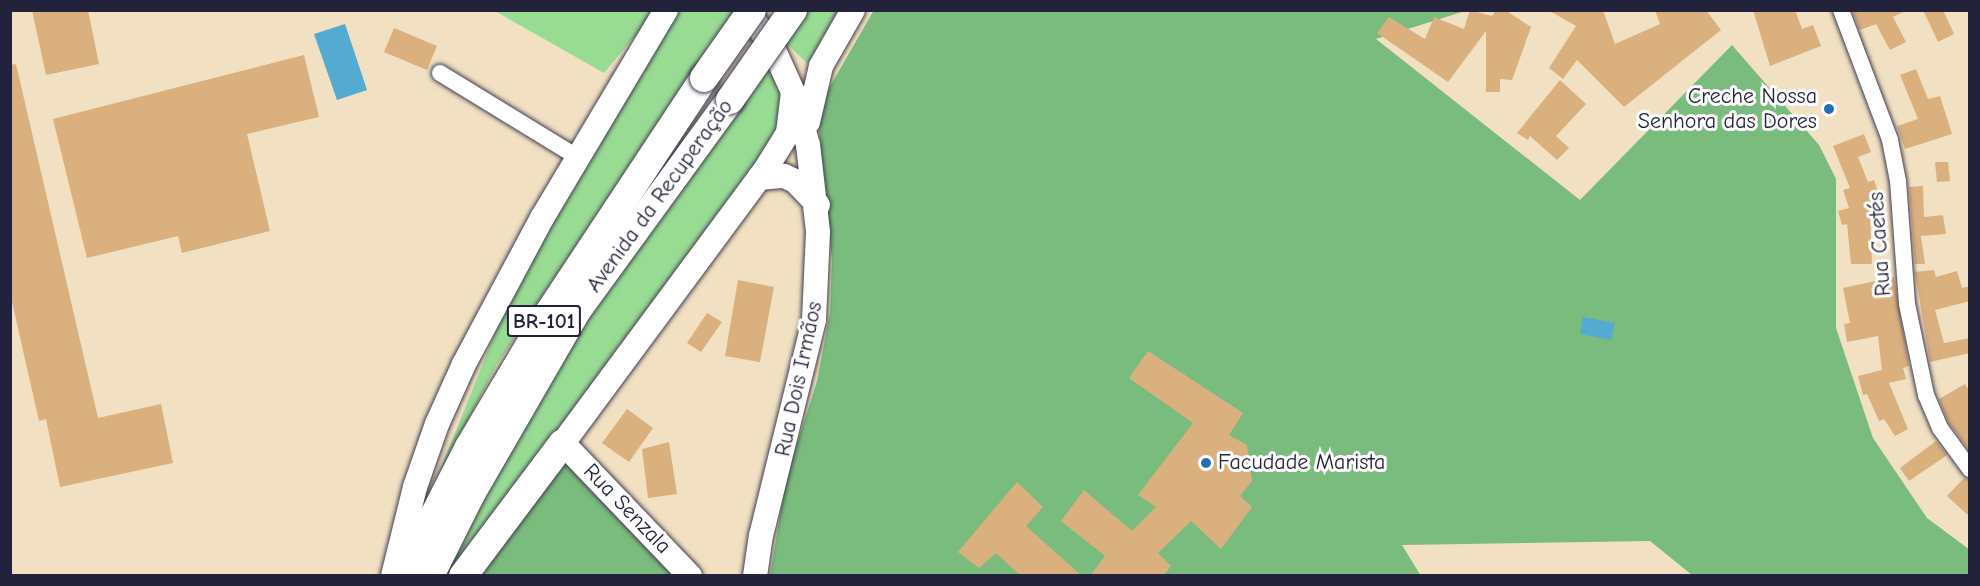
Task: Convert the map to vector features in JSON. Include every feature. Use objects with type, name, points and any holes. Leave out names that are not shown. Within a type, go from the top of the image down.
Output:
[{"type":"highway","name":"Avenida da Recuperação","points":[[403,576],[469,447],[548,314],[704,78],[752,10]]},
{"type":"highway","name":"Avenida da Recuperação","points":[[430,576],[471,494],[576,312],[793,10]]},
{"type":"highway","points":[[463,576],[563,443]]},
{"type":"main road","points":[[393,576],[415,487],[437,424],[499,295],[577,157],[666,10]]},
{"type":"main road","name":"Rua Dois Irmãos","points":[[747,10],[774,50],[793,92],[808,134]]},
{"type":"main road","name":"Rua Dois Irmãos","points":[[755,576],[761,535],[814,320],[819,282],[818,204],[808,134],[792,63],[766,10]]},
{"type":"main road","points":[[792,63],[803,75],[820,66],[853,10]]},
{"type":"main road","name":"Rua Dois Irmãos","points":[[808,134],[820,66]]},
{"type":"main road","points":[[563,443],[759,178],[788,132],[793,92]]},
{"type":"main road","points":[[759,178],[784,176],[795,181],[818,204]]},
{"type":"main road","name":"Rua Senzala","points":[[563,443],[690,576]]},
{"type":"street","name":"Rua Caetés","points":[[1841,10],[1890,140],[1898,181],[1907,304],[1926,395],[1940,428],[1970,469]]},
{"type":"street","points":[[440,73],[577,157]]},
{"type":"green space","points":[[874,10],[1465,11],[1376,39],[1580,200],[1732,45],[1819,145],[1836,179],[1836,328],[1873,438],[1927,518],[1970,550],[1969,576],[1692,575],[1650,541],[1402,545],[1421,576],[770,576],[786,479],[817,381],[830,313],[832,260],[817,109]]},
{"type":"green space","points":[[495,11],[656,11],[604,73]]},
{"type":"green space","points":[[674,11],[734,11],[496,366],[433,488],[510,296]]},
{"type":"green space","points":[[807,11],[842,11],[810,66],[785,42]]},
{"type":"green space","points":[[773,59],[792,99],[766,155],[449,575],[445,576],[451,556],[583,320]]},
{"type":"green space","points":[[565,456],[682,576],[476,576]]},
{"type":"water","points":[[345,24],[367,90],[337,100],[314,34]]},
{"type":"water","points":[[1583,317],[1615,323],[1611,340],[1580,334]]},
{"type":"building","points":[[32,10],[88,10],[99,64],[46,75]]},
{"type":"building","points":[[1470,10],[1492,16],[1496,10],[1505,10],[1531,27],[1512,80],[1500,79],[1500,92],[1486,92],[1486,31],[1448,82],[1377,33],[1389,17],[1425,39],[1434,17],[1464,29]]},
{"type":"building","points":[[1548,10],[1603,10],[1615,44],[1660,24],[1655,10],[1706,10],[1721,30],[1624,107],[1577,60],[1563,79],[1549,68],[1576,26]]},
{"type":"building","points":[[1753,10],[1795,10],[1802,29],[1813,25],[1821,46],[1770,66]]},
{"type":"building","points":[[1857,10],[1907,10],[1893,17],[1906,42],[1890,50],[1876,24],[1860,30],[1853,12]]},
{"type":"building","points":[[1923,10],[1943,10],[1954,34],[1938,42]]},
{"type":"building","points":[[394,28],[437,46],[427,70],[384,52]]},
{"type":"building","points":[[304,55],[319,117],[247,134],[270,231],[182,253],[178,236],[87,258],[53,119]]},
{"type":"building","points":[[16,64],[98,418],[161,404],[173,463],[60,487],[46,419],[39,421],[10,293],[10,65]]},
{"type":"building","points":[[1916,69],[1928,99],[1940,96],[1952,134],[1905,149],[1897,126],[1918,119],[1900,75]]},
{"type":"building","points":[[1560,80],[1586,104],[1556,136],[1569,148],[1557,160],[1530,136],[1528,140],[1517,133]]},
{"type":"building","points":[[1864,134],[1871,152],[1858,157],[1868,182],[1874,180],[1884,210],[1870,214],[1872,264],[1851,264],[1847,224],[1842,225],[1838,211],[1849,208],[1843,190],[1850,188],[1833,146]]},
{"type":"building","points":[[1935,162],[1948,162],[1950,181],[1937,182]]},
{"type":"building","points":[[1923,186],[1924,217],[1943,215],[1946,234],[1921,236],[1925,264],[1915,264],[1909,187]]},
{"type":"building","points":[[1934,270],[1936,277],[1957,271],[1962,288],[1970,286],[1970,301],[1935,310],[1944,343],[1970,338],[1970,353],[1930,362],[1915,272]]},
{"type":"building","points":[[1894,277],[1909,366],[1903,368],[1906,379],[1889,383],[1908,429],[1895,436],[1884,419],[1879,421],[1867,394],[1863,395],[1858,376],[1882,370],[1878,336],[1847,342],[1844,324],[1850,323],[1843,288]]},
{"type":"building","points":[[738,280],[774,287],[760,362],[725,356]]},
{"type":"building","points":[[707,313],[722,322],[701,352],[687,343]]},
{"type":"building","name":"Facudade Marista","points":[[1148,351],[1243,413],[1229,435],[1247,445],[1252,481],[1240,496],[1252,507],[1221,549],[1191,521],[1158,553],[1171,566],[1163,576],[1090,576],[1105,556],[1061,521],[1084,490],[1132,531],[1156,507],[1138,495],[1193,423],[1129,378]]},
{"type":"building","points":[[1965,384],[1970,392],[1970,451],[1949,423],[1939,399]]},
{"type":"building","points":[[627,409],[653,428],[629,462],[602,443]]},
{"type":"building","points":[[1936,441],[1947,455],[1909,481],[1900,468]]},
{"type":"building","points":[[669,442],[677,494],[648,498],[642,449]]},
{"type":"building","points":[[1964,478],[1970,479],[1970,517],[1947,496]]},
{"type":"building","points":[[1017,482],[1043,507],[1026,526],[1082,576],[1021,576],[996,553],[979,568],[958,552]]},
{"type":"place","name":"Creche Nossa Senhora das Dores","points":[[1829,109]]},
{"type":"place","name":"Facudade Marista","points":[[1206,463]]}]
